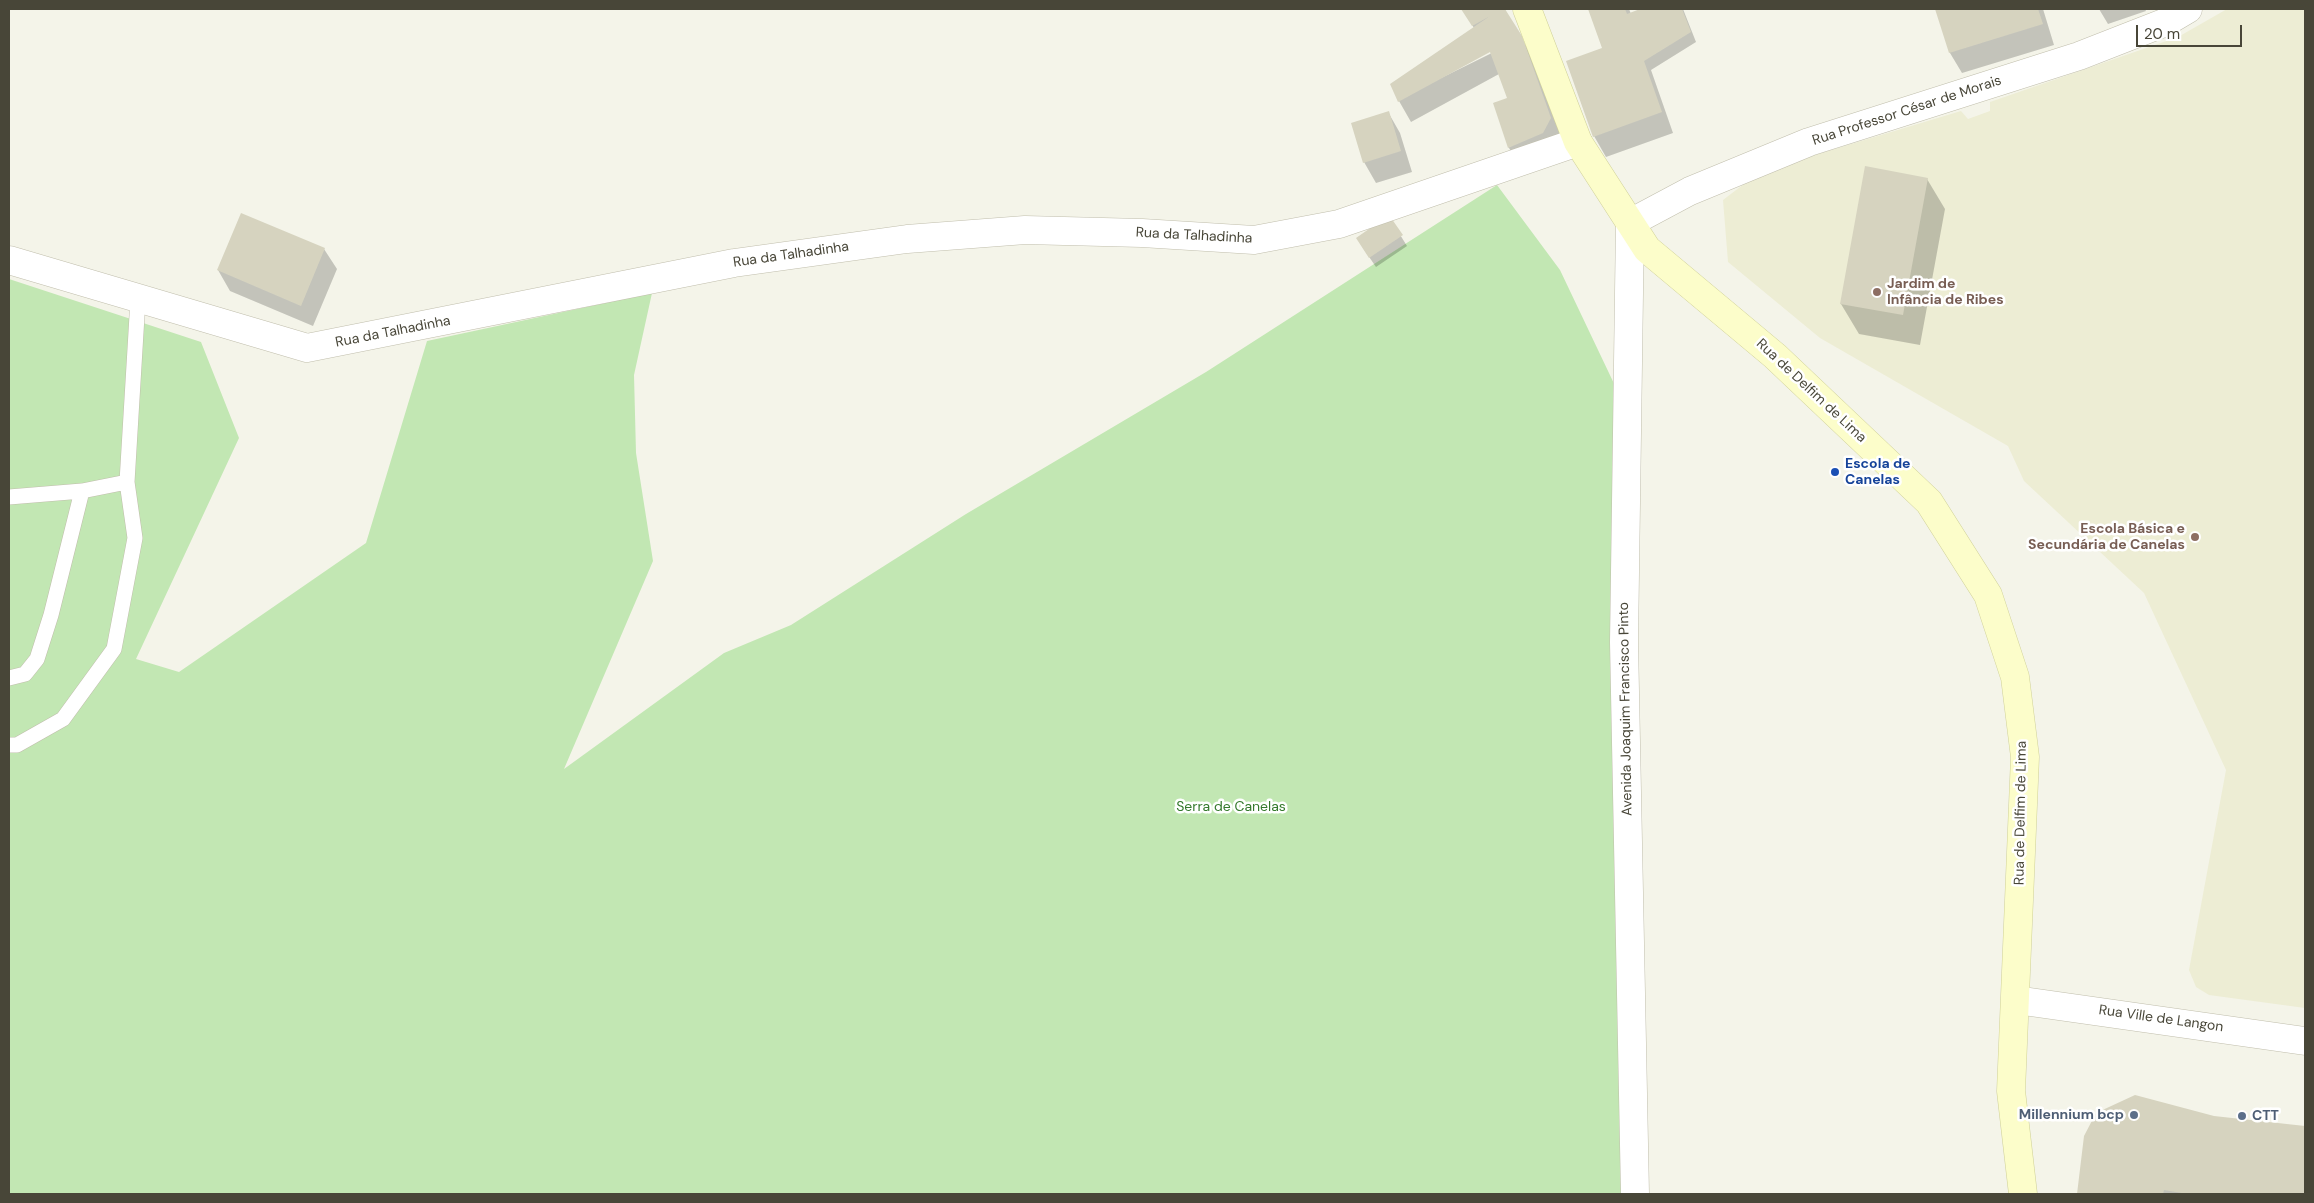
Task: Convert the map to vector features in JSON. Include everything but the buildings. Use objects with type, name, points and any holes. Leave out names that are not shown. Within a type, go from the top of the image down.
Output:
[{"type":"main road","name":"Rua de Delfim de Lima","points":[[1527,9],[1578,142],[1647,249],[1776,356],[1929,502],[1988,594],[2015,677],[2025,757],[2011,1091],[2023,1194]]},
{"type":"street","name":"Rua Professor César de Morais","points":[[1630,223],[1690,191],[1809,142],[2079,56],[2166,22],[2188,9]]},
{"type":"street","name":"Rua da Talhadinha","points":[[9,260],[307,348],[734,263],[908,239],[1025,230],[1142,233],[1254,240],[1339,224],[1578,142]]},
{"type":"street","name":"Avenida Joaquim Francisco Pinto","points":[[1630,223],[1624,642],[1635,1194]]},
{"type":"street","name":"Rua Ville de Langon","points":[[2016,1000],[2305,1040]]},
{"type":"lane","points":[[9,745],[17,745],[63,719],[114,649],[134,538],[127,482],[138,299]]},
{"type":"lane","points":[[9,497],[82,491],[127,482]]},
{"type":"lane","points":[[9,678],[25,674],[37,659],[51,615],[82,491]]},
{"type":"shaded area","name":"Escola Básica e Secundária de Canelas","points":[[2227,9],[2305,9],[2305,1008],[2209,995],[2196,987],[2189,970],[2226,770],[2144,593],[2024,481],[2008,446],[1820,338],[1728,262],[1723,200],[1761,171],[1961,111],[1968,119],[1990,111],[1990,102],[2178,37]]},
{"type":"green space","name":"Serra de Canelas","points":[[1497,185],[1560,270],[1618,392],[1627,1194],[9,1194],[9,279],[201,342],[239,438],[136,659],[179,672],[366,543],[427,341],[652,293],[634,375],[636,453],[653,561],[564,769],[724,653],[791,625],[966,514],[1206,372]]},
{"type":"place","name":"Jardim de Infância de Ribes","points":[[1877,292]]},
{"type":"place","name":"Escola de Canelas","points":[[1835,472]]},
{"type":"place","name":"Escola Básica e Secundária de Canelas","points":[[2195,537]]},
{"type":"place","name":"Millennium bcp","points":[[2134,1115]]},
{"type":"place","name":"CTT","points":[[2242,1116]]}]
